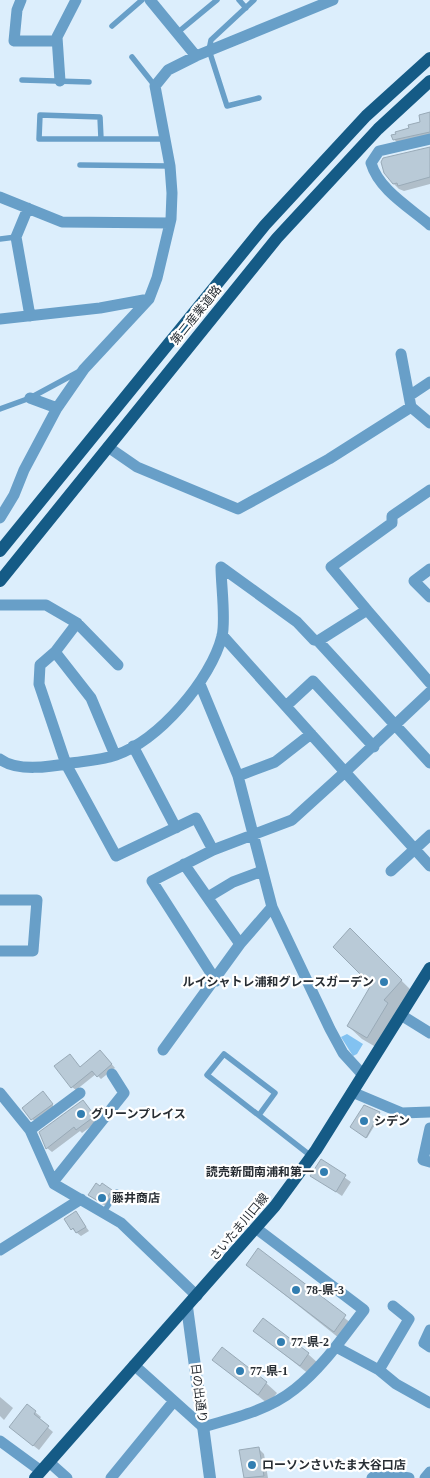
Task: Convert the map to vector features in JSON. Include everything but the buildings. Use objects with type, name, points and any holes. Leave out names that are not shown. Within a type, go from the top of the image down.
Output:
[{"type":"main road","name":"第二産業道路","points":[[0,551],[264,225],[366,116],[430,58]]},
{"type":"main road","name":"第二産業道路","points":[[0,581],[277,238],[378,129],[430,81]]},
{"type":"main road","name":"さいたま川口線","points":[[41,1470],[258,1229],[311,1156],[430,968]]},
{"type":"street","points":[[21,0],[17,10],[14,41],[57,41]]},
{"type":"street","points":[[60,81],[57,41],[76,0]]},
{"type":"street","points":[[0,518],[14,495],[24,470],[57,408],[84,369],[149,298],[165,251],[170,223],[172,193],[170,166],[155,86],[168,70],[196,56],[333,0]]},
{"type":"street","points":[[154,1],[196,56]]},
{"type":"street","points":[[430,139],[379,151],[371,163],[374,172],[383,186],[430,225]]},
{"type":"street","points":[[0,197],[62,222],[170,223]]},
{"type":"street","points":[[28,208],[16,237],[30,316]]},
{"type":"street","points":[[0,319],[100,308],[149,298]]},
{"type":"street","points":[[401,354],[410,402],[430,423]]},
{"type":"street","points":[[108,447],[137,466],[238,509],[329,459],[410,402],[430,382]]},
{"type":"street","points":[[30,398],[57,408]]},
{"type":"street","points":[[430,490],[392,516],[392,523],[331,567],[430,683]]},
{"type":"street","points":[[0,759],[7,765],[23,767],[66,764],[116,755],[133,746],[173,716],[200,684],[222,635],[221,567],[298,622],[314,640],[318,641],[430,763]]},
{"type":"street","points":[[430,569],[414,581],[430,597]]},
{"type":"street","points":[[0,605],[46,605],[76,623],[118,665]]},
{"type":"street","points":[[318,641],[367,610]]},
{"type":"street","points":[[76,623],[55,652],[40,665],[39,684],[66,764],[116,856],[196,818],[213,850]]},
{"type":"street","points":[[222,635],[430,866]]},
{"type":"street","points":[[55,652],[91,698],[116,755]]},
{"type":"street","points":[[286,706],[313,681],[374,747]]},
{"type":"street","points":[[200,684],[238,776],[272,907],[330,1029],[344,1053],[363,1075]]},
{"type":"street","points":[[216,980],[152,881],[213,850],[292,820],[374,747],[430,692]]},
{"type":"street","points":[[238,776],[275,762],[311,734]]},
{"type":"street","points":[[133,746],[176,828]]},
{"type":"street","points":[[391,871],[430,835]]},
{"type":"street","points":[[184,864],[240,944]]},
{"type":"street","points":[[208,897],[233,882],[262,870]]},
{"type":"street","points":[[0,900],[37,900],[33,951],[0,951]]},
{"type":"street","points":[[164,1050],[240,944],[272,907]]},
{"type":"street","points":[[401,1015],[430,1033]]},
{"type":"street","points":[[53,1182],[124,1094],[112,1074]]},
{"type":"street","points":[[30,1130],[80,1092]]},
{"type":"street","points":[[352,1092],[402,1114],[430,1112]]},
{"type":"street","points":[[0,1093],[30,1130],[53,1182],[121,1223],[197,1296]]},
{"type":"street","points":[[430,1128],[424,1160],[430,1162]]},
{"type":"street","points":[[0,1250],[81,1199]]},
{"type":"street","points":[[134,1365],[203,1428],[257,1411],[295,1389],[336,1347],[364,1310],[258,1229]]},
{"type":"street","points":[[379,1370],[409,1319],[394,1306]]},
{"type":"street","name":"日の出通り","points":[[186,1307],[210,1478]]},
{"type":"street","points":[[430,1330],[424,1343],[430,1347]]},
{"type":"street","points":[[336,1347],[379,1370],[396,1384],[429,1400]]},
{"type":"street","points":[[111,1478],[174,1401]]},
{"type":"street","points":[[0,1441],[41,1470],[67,1478]]},
{"type":"street","points":[[425,1478],[430,1472]]},
{"type":"street","points":[[372,1478],[379,1473],[409,1478]]},
{"type":"lane","points":[[112,26],[142,0]]},
{"type":"lane","points":[[177,33],[217,0]]},
{"type":"lane","points":[[239,0],[246,8]]},
{"type":"lane","points":[[254,0],[211,40],[209,50],[227,106],[259,98]]},
{"type":"lane","points":[[132,57],[155,86]]},
{"type":"lane","points":[[22,80],[89,82]]},
{"type":"lane","points":[[101,139],[100,118],[40,115],[39,139],[101,139],[165,139]]},
{"type":"lane","points":[[80,165],[170,166]]},
{"type":"lane","points":[[0,239],[16,237]]},
{"type":"lane","points":[[0,409],[30,398],[84,369]]},
{"type":"lane","points":[[259,1115],[275,1093],[224,1054],[208,1076],[311,1156]]},
{"type":"lane","points":[[104,1213],[117,1192]]},
{"type":"shaded area","points":[[347,1034],[363,1044],[357,1054],[353,1056],[341,1037]]},
{"type":"place","name":"ルイシャトレ浦和グレースガーデン","points":[[384,982]]},
{"type":"place","name":"グリーンプレイス","points":[[81,1114]]},
{"type":"place","name":"シデン","points":[[364,1121]]},
{"type":"place","name":"読売新聞南浦和第一","points":[[324,1172]]},
{"type":"place","name":"藤井商店","points":[[102,1198]]},
{"type":"place","name":"78-県-3","points":[[296,1290]]},
{"type":"place","name":"77-県-2","points":[[281,1342]]},
{"type":"place","name":"77-県-1","points":[[240,1371]]},
{"type":"place","name":"ローソンさいたま大谷口店","points":[[252,1465]]}]
